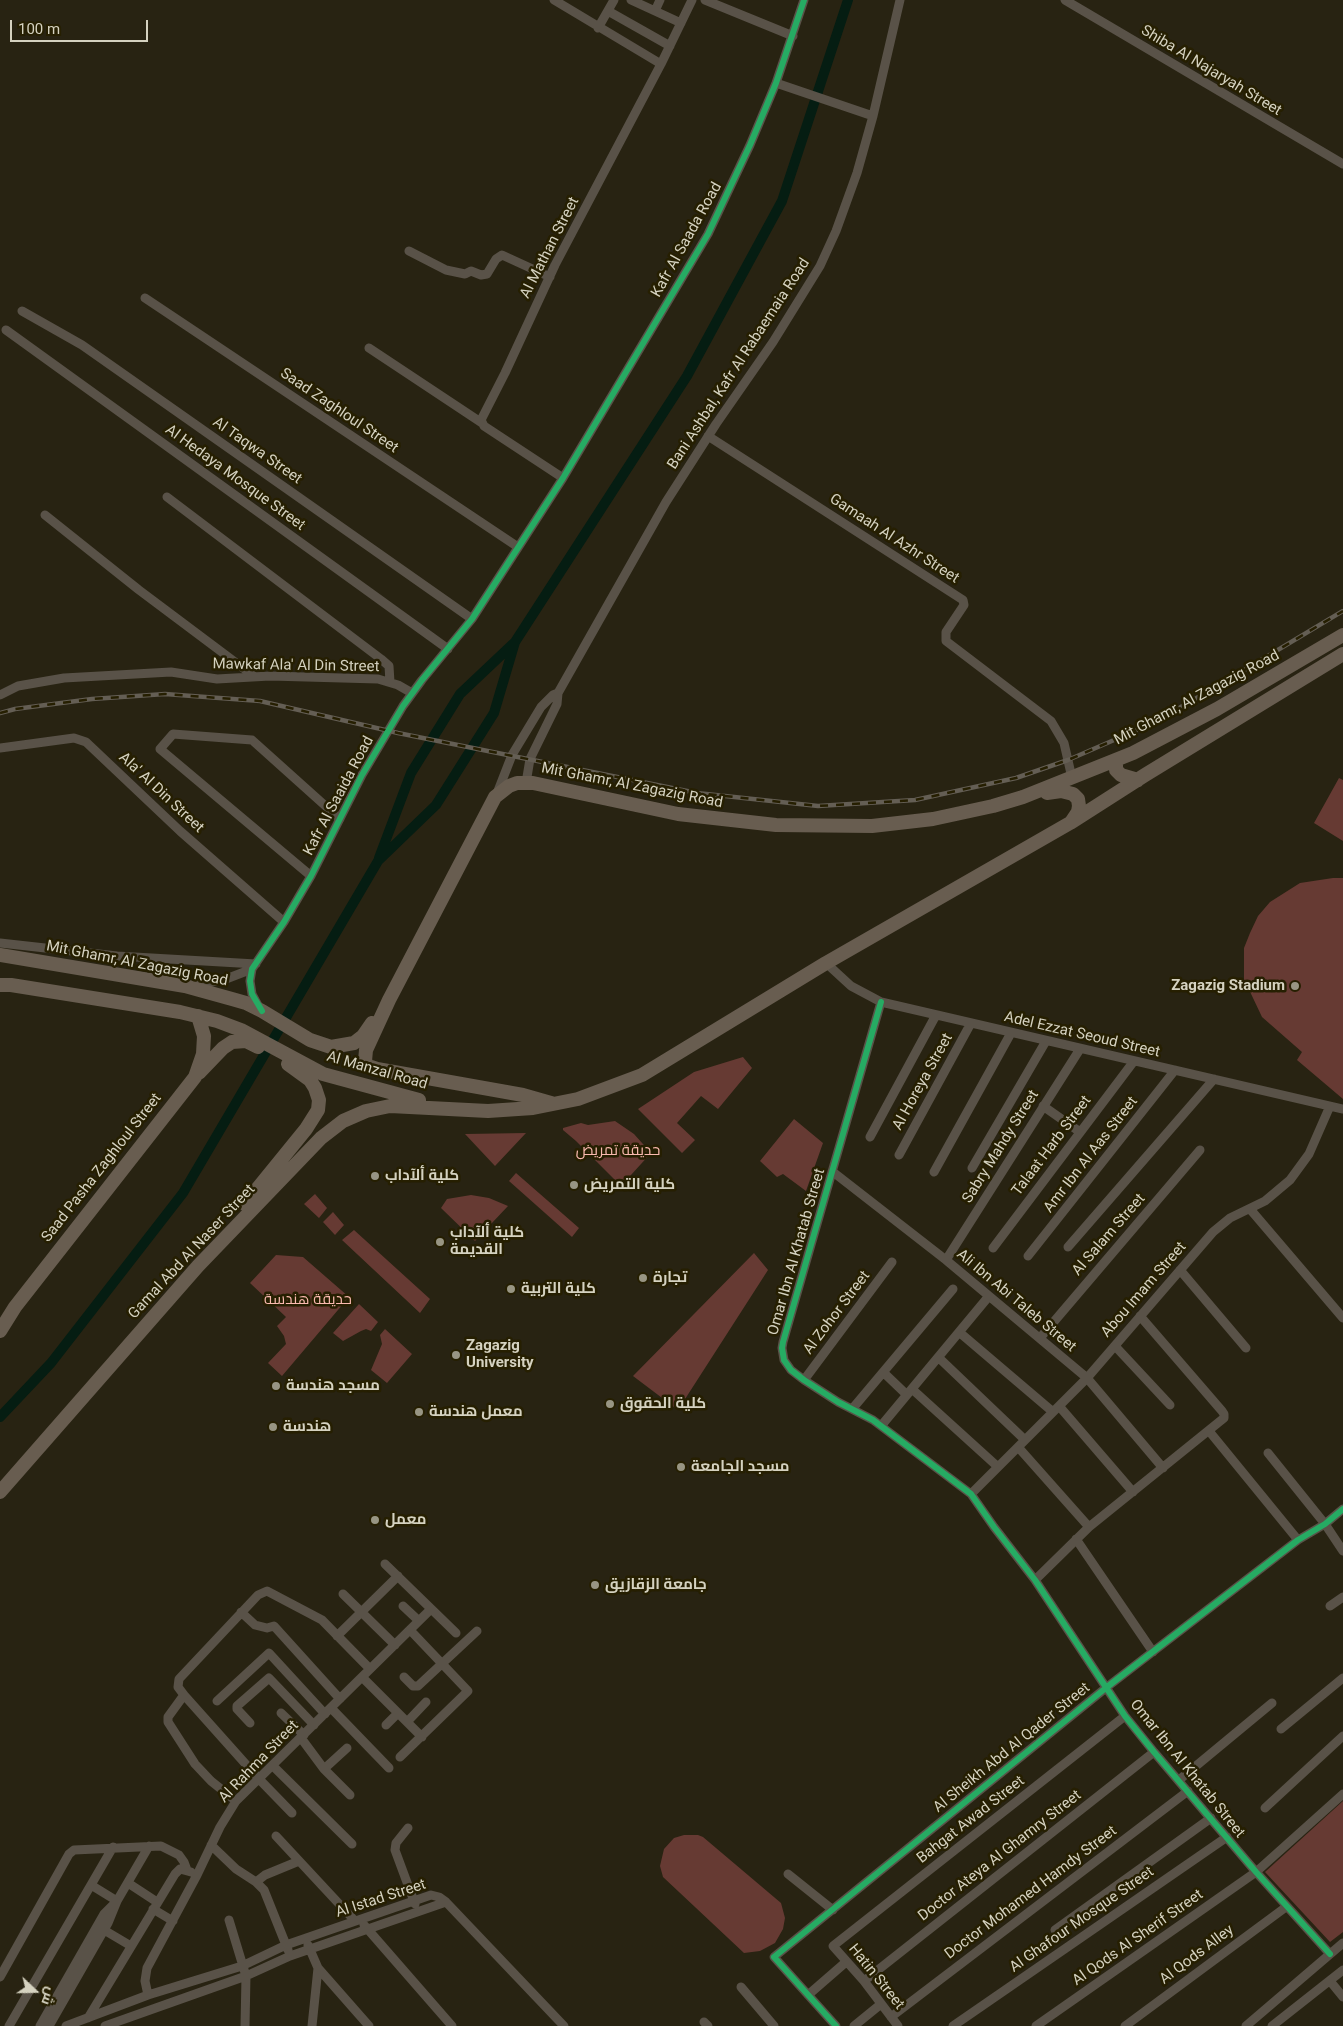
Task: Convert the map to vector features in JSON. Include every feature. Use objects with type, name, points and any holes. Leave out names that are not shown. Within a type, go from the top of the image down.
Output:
[{"type":"highway","name":"Mit Ghamr, Al Zagazig Road","points":[[495,797],[509,786],[526,782],[678,814],[743,822],[809,826],[865,826],[903,823],[964,813],[1023,797],[1132,753],[1201,718],[1343,635]]},
{"type":"highway","points":[[449,1109],[511,1110],[556,1104],[578,1099],[642,1075],[826,964],[1070,823],[1343,654]]},
{"type":"highway","points":[[1116,760],[1116,770],[1121,775],[1138,780]]},
{"type":"highway","points":[[1023,797],[1061,791],[1074,794],[1078,799],[1079,806],[1078,812],[1070,823]]},
{"type":"highway","points":[[495,797],[389,1000],[365,1055],[368,1066],[459,1085],[523,1095],[556,1104]]},
{"type":"highway","name":"Mit Ghamr, Al Zagazig Road","points":[[1,952],[185,986],[246,1003],[310,1040],[331,1047],[354,1043],[363,1036],[389,1000]]},
{"type":"highway","points":[[4,984],[198,1016],[231,1026],[248,1038],[295,1064],[310,1080],[319,1100],[318,1110],[306,1129],[264,1182],[225,1225],[220,1244]]},
{"type":"highway","name":"Saad Pasha Zaghloul Street","points":[[0,1332],[14,1307],[195,1077],[204,1054],[204,1036],[198,1016]]},
{"type":"highway","points":[[195,1077],[227,1045],[248,1038]]},
{"type":"highway","name":"Al Manzal Road","points":[[295,1064],[338,1079],[449,1109]]},
{"type":"highway","name":"Gamal Abd Al Naser Street","points":[[0,1492],[220,1244],[321,1138],[343,1122],[366,1111],[390,1106],[449,1109]]},
{"type":"street","points":[[554,0],[661,64]]},
{"type":"street","points":[[598,28],[614,0]]},
{"type":"street","points":[[631,0],[681,23]]},
{"type":"street","points":[[655,11],[660,0]]},
{"type":"street","name":"Al Mathan Street","points":[[482,422],[482,418],[550,277],[661,64],[692,0]]},
{"type":"street","points":[[705,0],[793,36]]},
{"type":"street","name":"Kafr Al Saada Road","points":[[563,478],[708,234],[741,168],[776,83],[804,0]]},
{"type":"street","name":"Bani Ashbal, Kafr Al Rabaemaia Road","points":[[558,693],[643,541],[708,436],[773,342],[820,266],[854,182],[873,116],[900,0]]},
{"type":"street","name":"Shiba Al Najaryah Street","points":[[1065,0],[1343,164]]},
{"type":"street","points":[[608,11],[670,46]]},
{"type":"street","points":[[776,83],[873,116]]},
{"type":"street","points":[[409,252],[446,270],[465,274],[471,271],[481,275],[487,274],[496,259],[502,256],[550,277]]},
{"type":"street","name":"Saad Zaghloul Street","points":[[145,298],[518,547]]},
{"type":"street","name":"Al Taqwa Street","points":[[22,311],[82,345],[472,619]]},
{"type":"street","name":"Al Hedaya Mosque Street","points":[[6,330],[448,649]]},
{"type":"street","points":[[369,348],[563,478]]},
{"type":"street","name":"Gamaah Al Azhr Street","points":[[708,436],[964,602],[964,606],[945,635],[946,641],[1051,721],[1064,743],[1072,778]]},
{"type":"street","name":"Kafr Al Saaida Road","points":[[254,966],[284,922],[311,876],[370,761],[412,693],[472,619],[563,478]]},
{"type":"street","points":[[167,497],[381,659],[389,666],[390,682]]},
{"type":"street","points":[[45,514],[139,590],[255,677]]},
{"type":"street","name":"Mawkaf Ala' Al Din Street","points":[[0,695],[18,686],[84,676],[171,672],[217,679],[255,677],[364,678],[390,682],[412,693]]},
{"type":"street","points":[[526,782],[530,758],[557,704],[558,693]]},
{"type":"street","points":[[495,797],[512,755],[542,707],[558,693]]},
{"type":"street","points":[[311,876],[160,750],[173,734],[252,740],[340,819]]},
{"type":"street","name":"Ala' Al Din Street","points":[[0,748],[74,738],[86,742],[180,831],[284,922]]},
{"type":"street","points":[[1,952],[107,955],[254,966]]},
{"type":"street","name":"Adel Ezzat Seoud Street","points":[[826,964],[851,986],[881,1002],[1343,1108]]},
{"type":"street","points":[[185,986],[226,979],[254,966]]},
{"type":"street","points":[[254,966],[250,981],[252,994],[262,1011]]},
{"type":"street","name":"Omar Ibn Al Khatab Street","points":[[881,1002],[857,1082],[834,1172],[782,1348],[787,1365],[804,1380],[881,1426],[971,1494],[1035,1580],[1125,1716],[1286,1907],[1330,1954]]},
{"type":"street","points":[[870,1137],[936,1016]]},
{"type":"street","name":"Al Horeya Street","points":[[898,1155],[971,1023]]},
{"type":"street","points":[[934,1172],[1011,1033]]},
{"type":"street","points":[[972,1168],[1046,1041]]},
{"type":"street","name":"Sabry Mahdy Street","points":[[946,1260],[1080,1049]]},
{"type":"street","name":"Talaat Harb Street","points":[[993,1248],[1134,1061]]},
{"type":"street","name":"Amr Ibn Al Aas Street","points":[[1028,1256],[1176,1070]]},
{"type":"street","points":[[1068,1247],[1214,1079]]},
{"type":"street","points":[[1043,1106],[1080,1132]]},
{"type":"street","name":"Abou Imam Street","points":[[971,1494],[1086,1378],[1221,1224],[1278,1192],[1301,1168],[1330,1106]]},
{"type":"street","name":"Al Salam Street","points":[[1040,1338],[1200,1150]]},
{"type":"street","name":"Ali Ibn Abi Taleb Street","points":[[834,1172],[946,1260],[1086,1378],[1163,1468]]},
{"type":"street","points":[[1250,1209],[1343,1318]]},
{"type":"street","name":"Al Zohor Street","points":[[804,1380],[892,1262]]},
{"type":"street","points":[[1180,1270],[1246,1348]]},
{"type":"street","points":[[853,1408],[953,1289]]},
{"type":"street","points":[[881,1426],[989,1296]]},
{"type":"street","points":[[1035,1580],[1089,1527],[1224,1418],[1224,1414],[1140,1316]]},
{"type":"street","points":[[959,1332],[1056,1409],[1133,1492]]},
{"type":"street","points":[[1115,1346],[1170,1405]]},
{"type":"street","points":[[938,1357],[1025,1440]]},
{"type":"street","points":[[883,1372],[998,1467]]},
{"type":"street","points":[[1209,1431],[1298,1540]]},
{"type":"street","points":[[1018,1447],[1089,1527]]},
{"type":"street","points":[[1268,1453],[1325,1524],[1343,1550]]},
{"type":"street","name":"Al Sheikh Abd Al Qader Street","points":[[808,1995],[774,1957],[1107,1687],[1298,1540],[1325,1524],[1343,1509]]},
{"type":"street","points":[[1076,1539],[1153,1652]]},
{"type":"street","points":[[385,1564],[456,1633]]},
{"type":"street","points":[[338,1636],[398,1576]]},
{"type":"street","points":[[292,1813],[178,1688],[179,1679],[260,1592],[267,1591],[273,1592],[290,1604],[317,1617],[370,1669]]},
{"type":"street","points":[[343,1594],[395,1645]]},
{"type":"street","points":[[1330,1606],[1343,1597]]},
{"type":"street","points":[[403,1606],[419,1621]]},
{"type":"street","name":"Al Rahma Street","points":[[148,1995],[145,1986],[146,1972],[220,1827],[236,1801],[431,1609]]},
{"type":"street","points":[[241,1612],[255,1625],[267,1628],[274,1626],[340,1699]]},
{"type":"street","points":[[400,1758],[468,1691],[410,1630]]},
{"type":"street","points":[[404,1677],[413,1686],[418,1686],[476,1631]]},
{"type":"street","points":[[217,1701],[269,1653],[389,1768]]},
{"type":"street","points":[[362,1677],[422,1737]]},
{"type":"street","points":[[250,1723],[237,1710],[237,1706],[269,1678],[314,1725]]},
{"type":"street","points":[[1281,1729],[1343,1678]]},
{"type":"street","points":[[184,1695],[168,1717],[168,1722],[195,1764],[211,1781],[236,1801]]},
{"type":"street","points":[[407,1722],[426,1702]]},
{"type":"street","points":[[1179,1780],[1272,1703]]},
{"type":"street","points":[[281,1712],[302,1737],[324,1769],[350,1795]]},
{"type":"street","points":[[386,1725],[398,1713]]},
{"type":"street","name":"Bahgat Awad Street","points":[[833,1946],[1125,1716]]},
{"type":"street","points":[[1265,1808],[1343,1736]]},
{"type":"street","points":[[324,1769],[347,1748]]},
{"type":"street","name":"Doctor Ateya Al Ghamry Street","points":[[864,1981],[1154,1752]]},
{"type":"street","points":[[273,1766],[352,1844]]},
{"type":"street","name":"Doctor Mohamed Hamdy Street","points":[[891,2017],[1188,1792]]},
{"type":"street","name":"Al Qods Al Sherif Street","points":[[1036,2026],[1256,1872],[1343,1794]]},
{"type":"street","points":[[1055,1930],[1211,1818]]},
{"type":"street","points":[[408,1828],[396,1843],[395,1850],[418,1912]]},
{"type":"street","points":[[276,1836],[367,1929],[452,2026]]},
{"type":"street","name":"Al Ghafour Mosque Street","points":[[953,2026],[1227,1837]]},
{"type":"street","points":[[211,1845],[236,1869],[256,1882],[266,1895],[290,1956]]},
{"type":"street","points":[[49,2026],[149,1846]]},
{"type":"street","points":[[9,2026],[113,1847]]},
{"type":"street","points":[[0,1977],[71,1852],[81,1848],[164,1847],[179,1856],[187,1870]]},
{"type":"street","points":[[256,1882],[268,1873],[299,1861]]},
{"type":"street","points":[[88,2018],[177,1871],[187,1870],[197,1875]]},
{"type":"street","points":[[788,1874],[833,1910]]},
{"type":"street","points":[[128,1884],[173,1921]]},
{"type":"street","points":[[91,1885],[117,1901]]},
{"type":"street","name":"Al Istad Street","points":[[71,2025],[148,1995],[242,1966],[286,1945],[414,1900],[431,1895],[439,1897],[446,1902]]},
{"type":"street","points":[[40,2026],[104,1914],[117,1901]]},
{"type":"street","points":[[446,1902],[564,2026]]},
{"type":"street","name":"Al Istad Street","points":[[105,2026],[246,1976],[290,1956],[446,1902]]},
{"type":"street","name":"Al Qods Alley","points":[[1125,2026],[1286,1907]]},
{"type":"street","points":[[229,1920],[246,1976],[245,2026]]},
{"type":"street","points":[[104,1930],[131,1946]]},
{"type":"street","points":[[306,1938],[318,1968],[369,2026]]},
{"type":"street","points":[[1246,2026],[1343,1943]]},
{"type":"street","name":"Hatin Street","points":[[833,1946],[864,1981],[898,2026]]},
{"type":"street","points":[[836,2026],[808,1995],[846,1962]]},
{"type":"street","points":[[312,2026],[318,1968]]},
{"type":"street","points":[[1272,2026],[1343,1970]]},
{"type":"street","points":[[1330,1981],[1343,1997]]},
{"type":"street","points":[[741,1987],[774,2026]]},
{"type":"street","points":[[854,2026],[881,2004]]},
{"type":"green space","points":[[1339,778],[1343,780],[1343,841],[1314,823]]},
{"type":"green space","name":"Zagazig Stadium","points":[[1343,878],[1343,1099],[1297,1060],[1302,1052],[1262,1017],[1244,979],[1244,948],[1258,916],[1270,902],[1300,883]]},
{"type":"green space","points":[[743,1057],[752,1068],[718,1109],[701,1096],[677,1123],[695,1140],[682,1153],[638,1109],[694,1072]]},
{"type":"green space","points":[[794,1119],[823,1143],[806,1191],[783,1174],[777,1177],[760,1161]]},
{"type":"green space","name":"حديقة تمريض","points":[[615,1121],[634,1134],[651,1153],[621,1186],[563,1130],[563,1128],[581,1123],[588,1125]]},
{"type":"green space","points":[[526,1133],[495,1166],[465,1134]]},
{"type":"green space","points":[[516,1173],[579,1228],[572,1237],[509,1181]]},
{"type":"green space","points":[[315,1194],[327,1208],[319,1218],[304,1204]]},
{"type":"green space","points":[[471,1195],[489,1198],[508,1206],[475,1241],[441,1208],[447,1199]]},
{"type":"green space","points":[[333,1212],[344,1225],[335,1235],[323,1222]]},
{"type":"green space","points":[[354,1230],[430,1299],[420,1313],[342,1240]]},
{"type":"green space","points":[[754,1253],[768,1270],[678,1410],[633,1376]]},
{"type":"green space","name":"حديقة هندسة","points":[[276,1255],[303,1257],[349,1297],[282,1376],[268,1363],[286,1344],[284,1336],[277,1326],[286,1317],[250,1283]]},
{"type":"green space","name":"حديقة هندسة","points":[[359,1304],[378,1322],[371,1331],[366,1329],[343,1341],[333,1333]]},
{"type":"green space","name":"حديقة هندسة","points":[[385,1329],[412,1354],[387,1383],[371,1370],[382,1344],[380,1335]]},
{"type":"green space","points":[[1343,1801],[1343,1932],[1330,1942],[1265,1872]]},
{"type":"green space","points":[[684,1835],[703,1837],[781,1903],[785,1918],[783,1929],[775,1943],[760,1951],[744,1953],[663,1877],[660,1866],[664,1849],[674,1838]]},
{"type":"waterway","points":[[0,1417],[51,1363],[183,1193],[378,861],[436,805],[494,713],[515,642],[687,376],[782,201],[848,0]]},
{"type":"waterway","points":[[379,858],[411,773],[460,694],[514,643]]},
{"type":"railway","points":[[0,713],[15,709],[92,699],[165,694],[260,701],[398,733],[697,793],[818,806],[915,800],[1016,778],[1068,760],[1151,724],[1343,611]]},
{"type":"cycle path","points":[[262,1011],[252,994],[250,981],[252,969],[284,922],[311,876],[362,775],[403,706],[472,619],[563,478],[708,234],[750,145],[776,83],[804,0]]},
{"type":"cycle path","points":[[881,1002],[783,1342],[784,1360],[791,1370],[804,1380],[838,1402],[873,1420],[971,1494],[1035,1580],[1125,1716],[1256,1872],[1330,1954]]},
{"type":"cycle path","points":[[836,2026],[774,1957],[1107,1687],[1298,1540],[1325,1524],[1343,1509]]},
{"type":"place","name":"Zagazig Stadium","points":[[1295,986]]},
{"type":"place","name":"كلية ألآداب","points":[[375,1176]]},
{"type":"place","name":"كلية التمريض","points":[[574,1185]]},
{"type":"place","name":"كلية ألآداب القديمة","points":[[440,1242]]},
{"type":"place","name":"تجارة","points":[[643,1278]]},
{"type":"place","name":"كلية التربية","points":[[511,1289]]},
{"type":"place","name":"Zagazig University","points":[[456,1355]]},
{"type":"place","name":"مسجد هندسة","points":[[276,1386]]},
{"type":"place","name":"كلية الحقوق","points":[[610,1404]]},
{"type":"place","name":"معمل هندسة","points":[[419,1412]]},
{"type":"place","name":"هندسة","points":[[273,1427]]},
{"type":"place","name":"مسجد الجامعة","points":[[681,1467]]},
{"type":"place","name":"معمل","points":[[375,1520]]},
{"type":"place","name":"جامعة الزقازيق","points":[[595,1585]]}]
